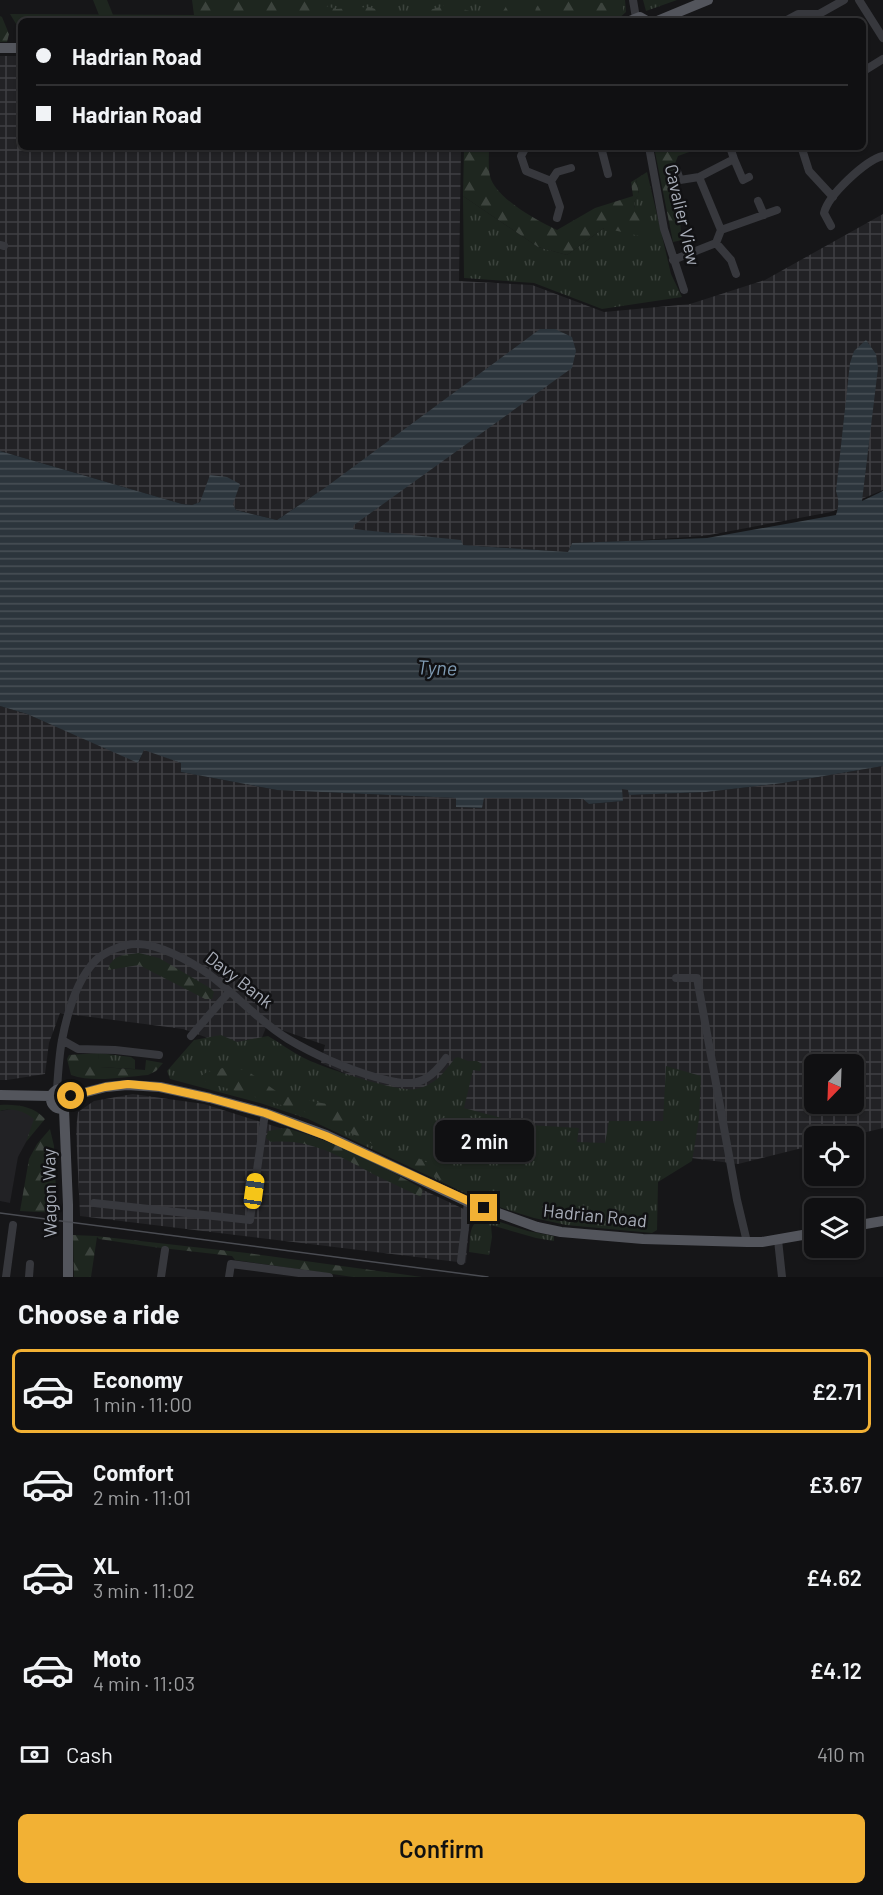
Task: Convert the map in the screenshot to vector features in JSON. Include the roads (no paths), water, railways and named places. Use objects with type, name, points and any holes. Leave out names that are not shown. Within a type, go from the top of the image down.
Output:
[{"type":"main road","points":[[664,18],[708,0]]},
{"type":"main road","points":[[0,48],[18,48]]},
{"type":"main road","name":"Hadrian Road","points":[[71,1096],[105,1087],[128,1084],[160,1087],[265,1113],[326,1136],[468,1202],[516,1220],[561,1232],[643,1239],[747,1242],[778,1240],[804,1235]]},
{"type":"main road","points":[[0,1095],[54,1093],[63,1089],[71,1096],[70,1105],[64,1109],[55,1108],[51,1103],[54,1093]]},
{"type":"main road","name":"Wagon Way","points":[[64,1109],[68,1277]]},
{"type":"main road","points":[[864,1224],[883,1221]]},
{"type":"street","points":[[633,0],[638,18]]},
{"type":"street","points":[[791,18],[798,14],[819,14],[844,0]]},
{"type":"street","points":[[860,0],[883,38]]},
{"type":"street","points":[[866,70],[883,59]]},
{"type":"street","points":[[524,150],[521,156],[528,174],[551,181]]},
{"type":"street","points":[[602,150],[608,174]]},
{"type":"street","name":"Cavalier View","points":[[650,150],[664,229],[684,290]]},
{"type":"street","points":[[731,150],[743,180],[749,177]]},
{"type":"street","points":[[802,150],[809,171],[833,197]]},
{"type":"street","points":[[831,226],[824,213],[827,203],[866,163],[883,156]]},
{"type":"street","points":[[677,171],[680,180],[699,177],[734,159]]},
{"type":"street","points":[[551,181],[557,172],[571,168]]},
{"type":"street","points":[[699,177],[722,230]]},
{"type":"street","points":[[551,181],[560,207],[557,218]]},
{"type":"street","points":[[758,201],[764,214]]},
{"type":"street","points":[[673,260],[716,243],[722,230],[777,210]]},
{"type":"street","points":[[716,243],[732,260],[736,274]]},
{"type":"street","name":"Davy Bank","points":[[54,1093],[62,1040],[70,1007],[79,985],[95,961],[108,952],[134,943],[148,945],[180,957],[206,972],[263,1021],[288,1039],[366,1074],[398,1084],[416,1084],[438,1070],[446,1058]]},
{"type":"street","points":[[676,978],[698,978],[737,1200],[747,1242]]},
{"type":"street","points":[[191,1036],[229,992]]},
{"type":"street","points":[[62,1040],[78,1049],[115,1050],[141,1058],[159,1055]]},
{"type":"street","points":[[94,1203],[250,1220],[265,1113]]},
{"type":"street","points":[[462,1261],[468,1202]]},
{"type":"street","points":[[6,1277],[13,1225]]},
{"type":"street","points":[[778,1240],[782,1277]]},
{"type":"street","points":[[161,1277],[165,1250]]},
{"type":"street","points":[[29,1277],[30,1264]]},
{"type":"street","points":[[229,1277],[231,1264],[290,1274],[329,1277]]},
{"type":"water","name":"Tyne","points":[[540,329],[555,329],[572,337],[576,351],[572,368],[354,525],[353,529],[461,540],[463,545],[568,552],[572,543],[707,538],[836,515],[838,497],[836,491],[850,363],[854,351],[866,340],[876,354],[878,368],[862,501],[883,491],[883,766],[783,783],[706,792],[629,795],[628,790],[622,789],[623,801],[589,804],[583,799],[484,798],[482,808],[456,807],[456,798],[277,790],[181,772],[181,763],[144,750],[138,763],[27,714],[0,706],[0,451],[182,504],[192,505],[200,502],[210,475],[227,477],[240,484],[233,504],[236,510],[277,520],[326,487]]},
{"type":"tram line","points":[[0,1213],[488,1277]]}]
